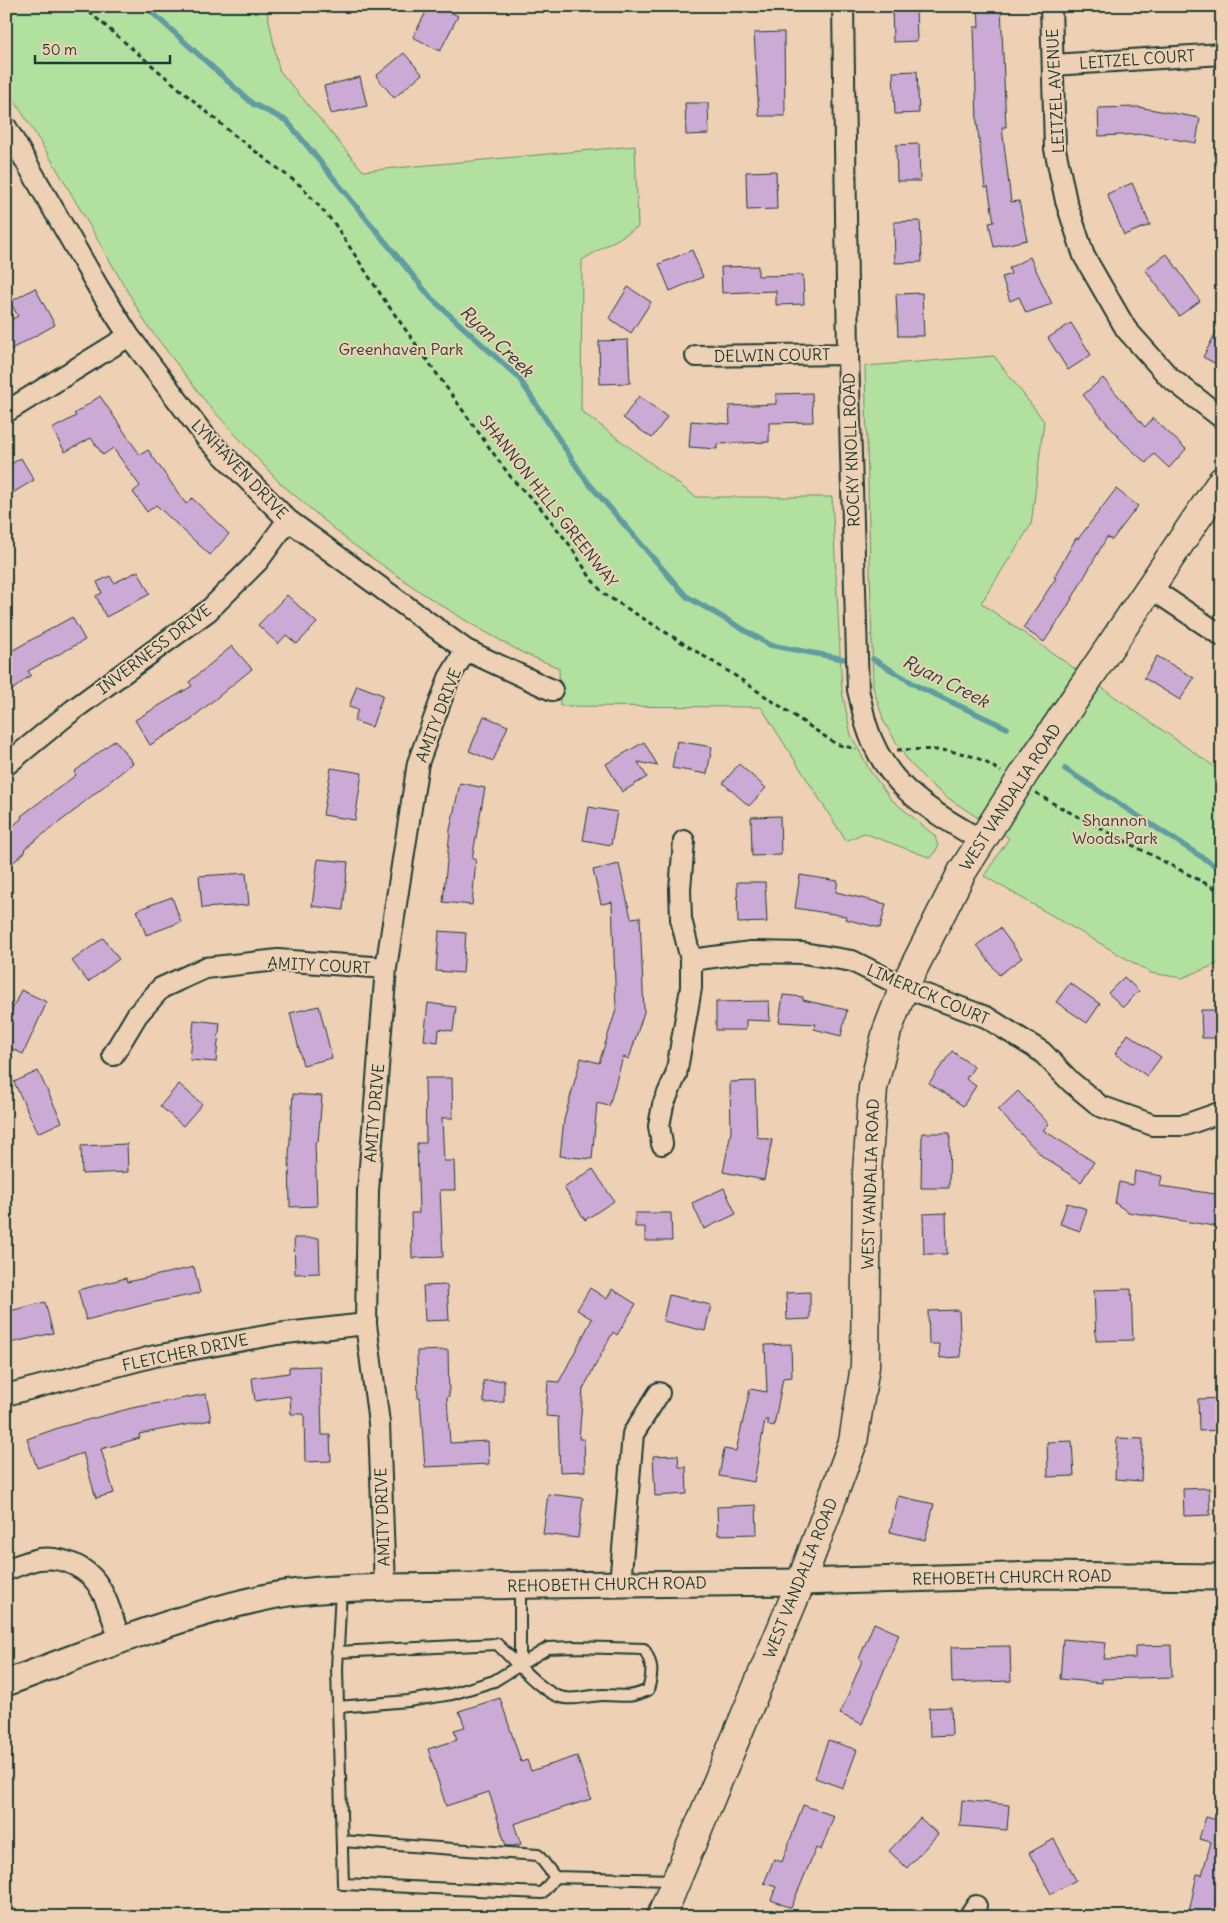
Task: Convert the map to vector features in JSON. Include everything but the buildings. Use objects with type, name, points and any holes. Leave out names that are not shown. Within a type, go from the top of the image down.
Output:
[{"type":"main road","name":"WEST VANDALIA ROAD","points":[[662,1917],[801,1582],[853,1442],[865,1366],[867,1172],[873,1088],[886,1031],[904,987],[962,872],[1018,782],[1222,481]]},
{"type":"street","name":"ROCKY KNOLL ROAD","points":[[843,6],[848,354],[858,690],[866,725],[882,762],[905,790],[932,812],[982,841]]},
{"type":"street","name":"LEITZEL AVENUE","points":[[1051,6],[1056,149],[1066,201],[1084,256],[1126,329],[1169,377],[1222,418]]},
{"type":"street","name":"LEITZEL COURT","points":[[1053,65],[1222,54]]},
{"type":"street","name":"LYNHAVEN DRIVE","points":[[6,128],[98,287],[129,336],[207,438],[288,520],[466,650],[552,690]]},
{"type":"street","points":[[6,412],[129,336]]},
{"type":"street","name":"DELWIN COURT","points":[[696,356],[848,354]]},
{"type":"street","name":"INVERNESS DRIVE","points":[[6,765],[73,710],[208,611],[258,561],[288,520]]},
{"type":"street","points":[[1149,587],[1222,636]]},
{"type":"street","name":"AMITY DRIVE","points":[[385,1587],[379,1422],[366,1324],[368,1192],[386,968],[418,762],[449,678],[466,650]]},
{"type":"street","points":[[662,1144],[659,1126],[663,1105],[676,1075],[691,988],[691,960],[681,919],[680,889],[684,841]]},
{"type":"street","name":"LIMERICK COURT","points":[[691,960],[751,952],[802,953],[852,961],[904,987],[986,1017],[1042,1052],[1071,1082],[1100,1106],[1153,1125],[1185,1125],[1222,1112]]},
{"type":"street","name":"AMITY COURT","points":[[113,1055],[137,1015],[161,988],[205,968],[278,960],[386,968]]},
{"type":"street","name":"FLETCHER DRIVE","points":[[6,1395],[155,1356],[277,1334],[366,1324]]},
{"type":"street","points":[[620,1584],[633,1434],[659,1393]]},
{"type":"street","points":[[6,1570],[38,1559],[50,1558],[63,1561],[86,1571],[101,1588],[120,1640]]},
{"type":"street","name":"REHOBETH CHURCH ROAD","points":[[6,1683],[171,1623],[268,1597],[341,1589],[801,1582],[1038,1575],[1222,1577]]},
{"type":"lane","points":[[520,1585],[520,1665]]},
{"type":"lane","points":[[341,1589],[337,1652],[343,1884],[542,1893],[555,1877]]},
{"type":"lane","points":[[337,1652],[497,1644],[520,1665],[543,1688],[564,1698],[603,1695],[633,1697],[648,1690],[652,1679],[651,1661],[644,1649],[548,1648],[520,1665],[494,1681],[452,1694],[408,1701],[338,1707]]},
{"type":"lane","points":[[342,1842],[538,1855],[555,1877]]},
{"type":"lane","points":[[555,1877],[677,1880]]},
{"type":"path","name":"SHANNON HILLS GREENWAY","points":[[82,6],[234,135],[301,186],[334,223],[383,298],[491,450],[513,480],[539,506],[569,544],[592,580],[604,594],[731,673],[836,744],[857,750],[921,749],[959,753],[981,760],[1056,805],[1222,892]]},
{"type":"green space","name":"Greenhaven Park","points":[[6,6],[266,6],[279,70],[363,171],[635,146],[638,227],[582,260],[581,411],[696,497],[832,497],[842,691],[851,735],[870,771],[891,799],[935,836],[938,847],[931,858],[864,833],[846,841],[761,707],[560,706],[559,668],[523,653],[422,593],[351,543],[279,482],[210,407],[147,325],[54,164],[6,87]]},
{"type":"green space","name":"Shannon Woods Park","points":[[994,356],[1044,421],[1031,525],[981,603],[1222,772],[1222,962],[1182,978],[1151,973],[984,876],[1009,838],[948,798],[929,783],[908,761],[884,722],[873,687],[865,366]]},
{"type":"waterway","name":"Ryan Creek","points":[[145,6],[253,104],[287,121],[431,298],[519,378],[585,479],[686,596],[770,645],[844,659]]},
{"type":"waterway","name":"Ryan Creek","points":[[873,659],[919,687],[1007,728]]},
{"type":"waterway","name":"Ryan Creek","points":[[1065,769],[1222,870]]}]
